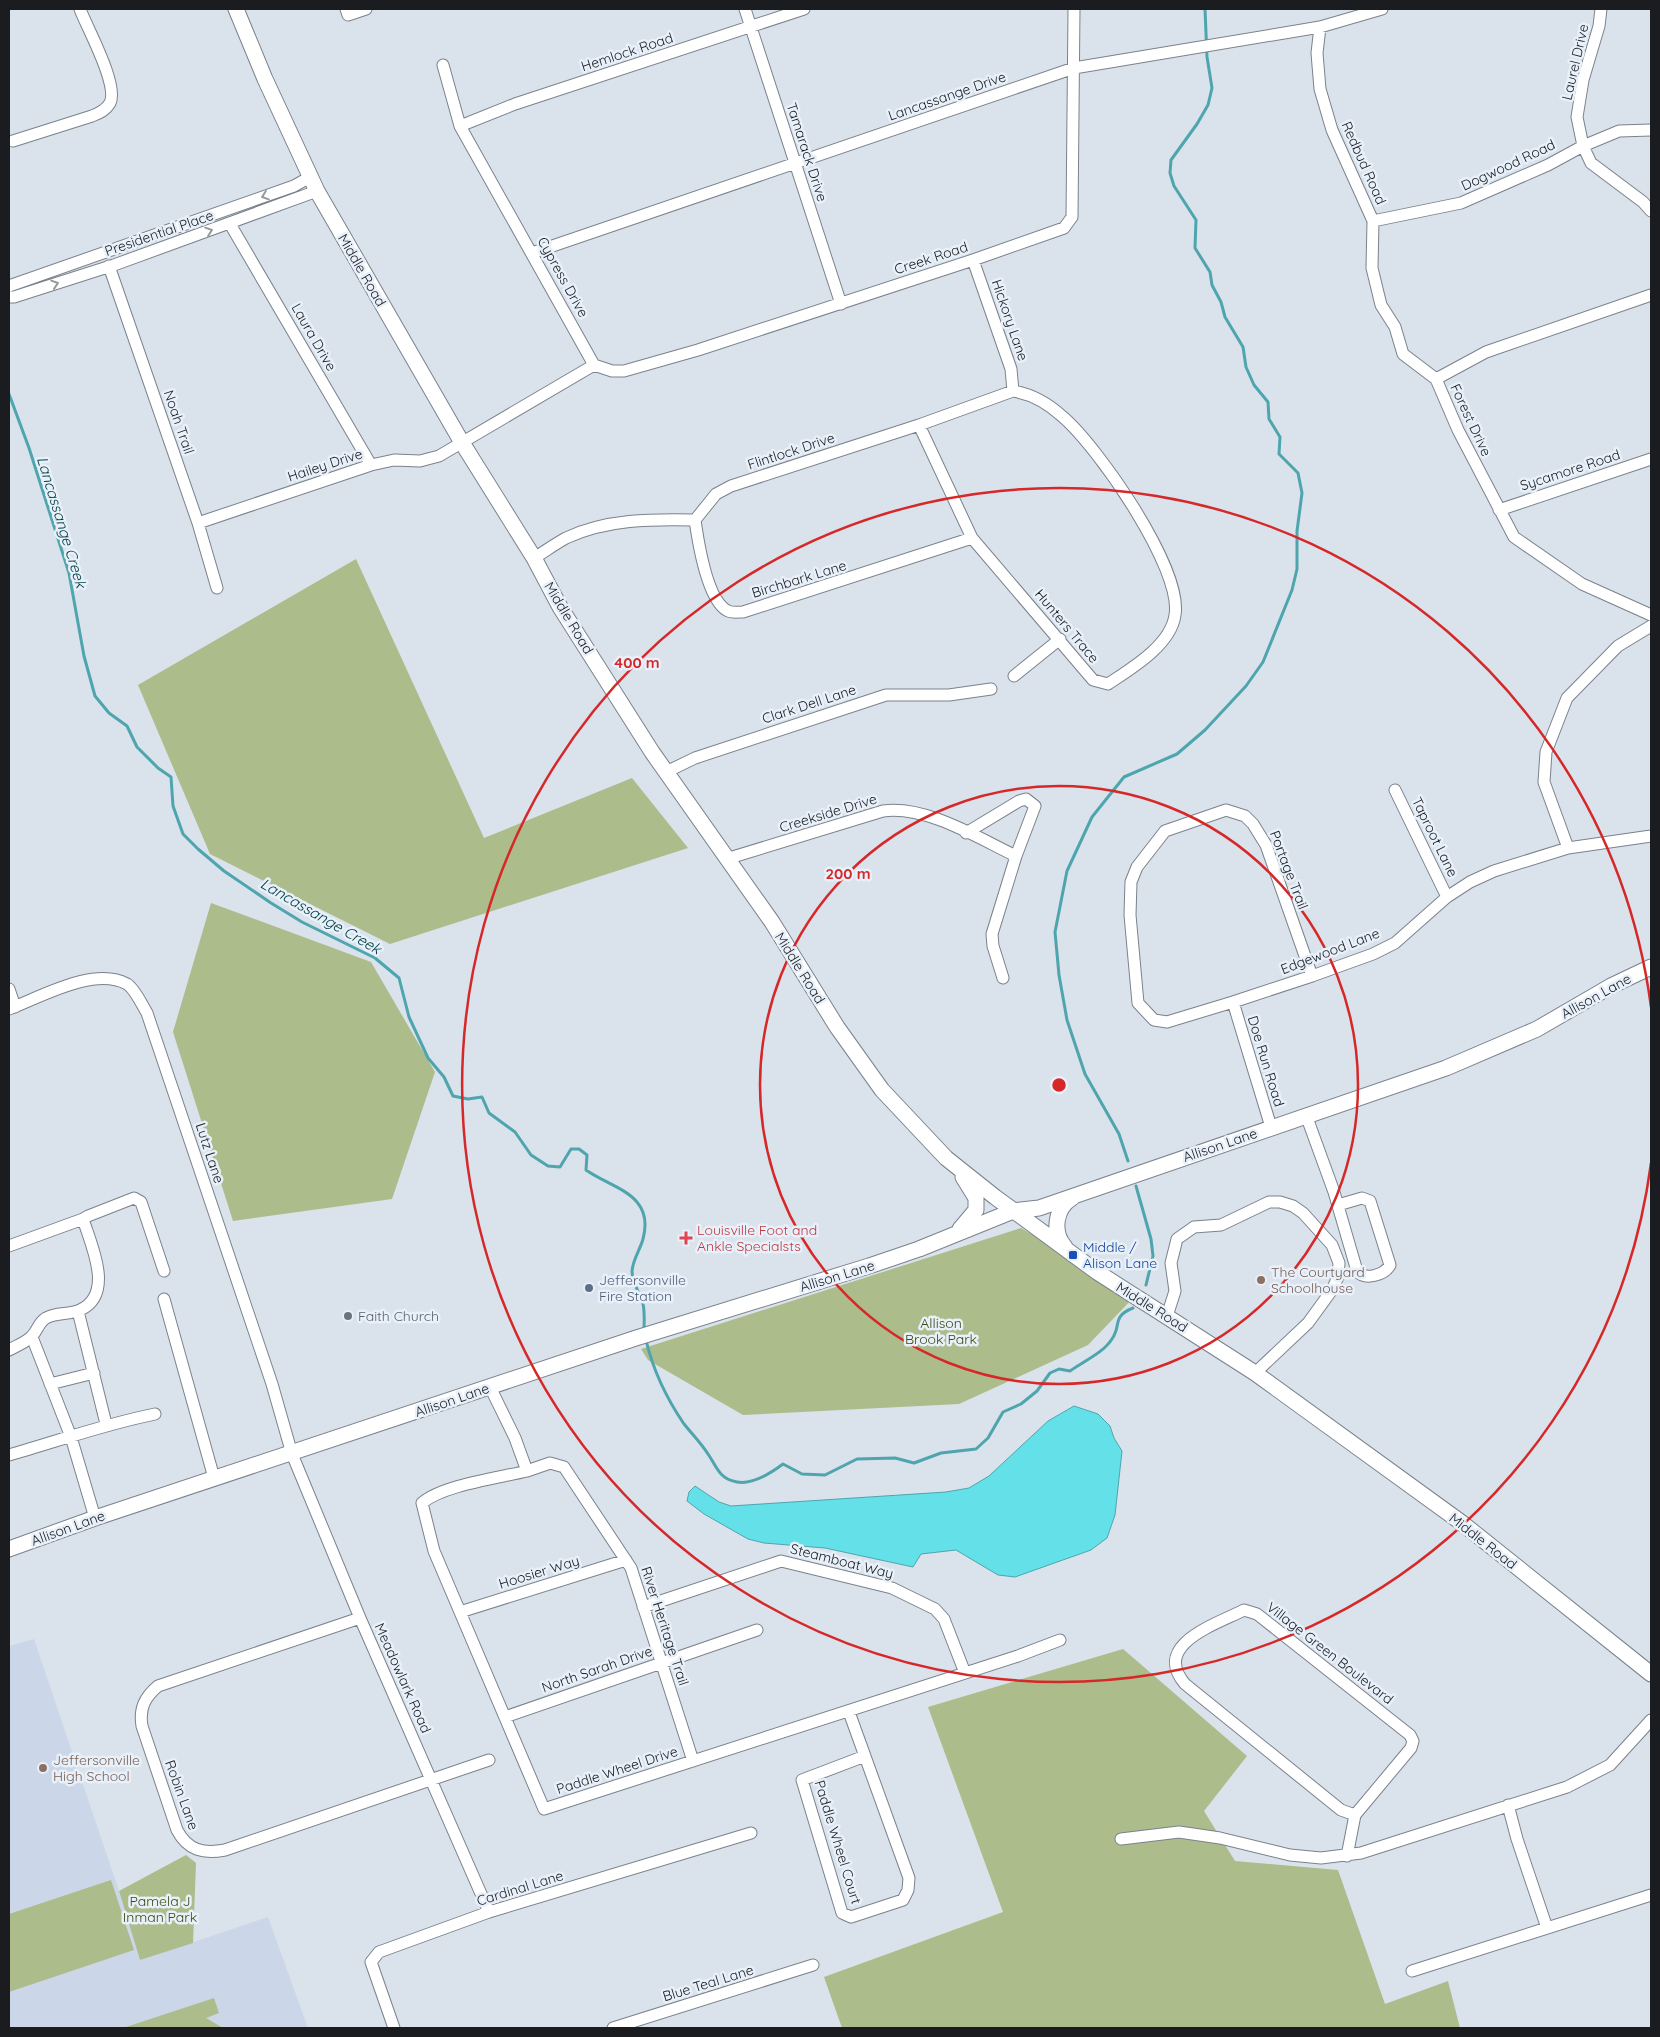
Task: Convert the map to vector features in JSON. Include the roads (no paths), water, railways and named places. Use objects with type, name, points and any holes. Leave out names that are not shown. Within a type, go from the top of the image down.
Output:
[{"type":"main road","name":"Middle Road","points":[[236,9],[265,79],[313,184],[461,441],[534,558],[560,607],[666,772],[772,922],[837,1027],[882,1090],[917,1130],[957,1167],[1013,1211],[1070,1252],[1255,1373],[1462,1523],[1651,1674]]},
{"type":"main road","name":"Allison Lane","points":[[9,1549],[95,1518],[292,1454],[653,1332],[876,1264],[919,1249],[1013,1211],[1039,1208],[1446,1068],[1537,1029],[1611,986],[1651,967]]},
{"type":"main road","points":[[957,1167],[976,1198],[976,1210],[958,1232]]},
{"type":"main road","points":[[1070,1252],[1062,1243],[1056,1225],[1060,1211],[1069,1200],[1085,1191]]},
{"type":"street","points":[[14,141],[92,116],[105,110],[111,102],[112,86],[80,9]]},
{"type":"street","points":[[346,9],[348,15],[366,9]]},
{"type":"street","name":"Tamarack Drive","points":[[745,9],[842,304]]},
{"type":"street","name":"Hemlock Road","points":[[460,126],[515,104],[804,9]]},
{"type":"street","name":"Creek Road","points":[[594,365],[612,371],[624,372],[842,304],[1057,232],[1070,222],[1072,217],[1074,9]]},
{"type":"street","name":"Lancassange Drive","points":[[532,253],[1074,68],[1182,52],[1320,27],[1382,9]]},
{"type":"street","name":"Laurel Drive","points":[[1601,9],[1599,26],[1584,80],[1577,117],[1583,146],[1591,163],[1643,202],[1651,211]]},
{"type":"street","name":"Redbud Road","points":[[1320,27],[1317,53],[1320,89],[1332,130],[1373,221],[1372,268],[1381,305],[1395,327],[1403,354],[1436,379]]},
{"type":"street","name":"Cypress Drive","points":[[443,65],[460,126],[594,365]]},
{"type":"street","name":"Dogwood Road","points":[[1373,221],[1461,203],[1619,131],[1651,130]]},
{"type":"street","name":"Presidential Place","points":[[9,297],[109,266],[230,224],[313,184]]},
{"type":"street","name":"Presidential Place","points":[[9,286],[294,186],[313,184]]},
{"type":"street","name":"Laura Drive","points":[[230,224],[371,465]]},
{"type":"street","name":"Hickory Lane","points":[[973,260],[1011,369],[1013,391]]},
{"type":"street","name":"Noah Trail","points":[[109,266],[198,523],[217,588]]},
{"type":"street","name":"Forest Drive","points":[[1651,295],[1486,352],[1436,379],[1458,430],[1514,537],[1582,584],[1651,615]]},
{"type":"street","points":[[461,441],[594,365]]},
{"type":"street","name":"Hunters Trace","points":[[919,425],[972,538],[1093,680],[1108,684],[1166,639],[1176,614],[1172,588],[1151,534],[1111,474],[1064,417],[1042,401],[1024,393],[1013,391]]},
{"type":"street","name":"Flintlock Drive","points":[[695,520],[716,494],[731,486],[919,425],[1013,391]]},
{"type":"street","name":"Hailey Drive","points":[[198,523],[371,465],[394,460],[420,461],[439,456],[461,441]]},
{"type":"street","name":"Sycamore Road","points":[[1499,510],[1651,459]]},
{"type":"street","points":[[534,558],[565,539],[601,526],[650,519],[695,520]]},
{"type":"street","name":"Birchbark Lane","points":[[695,520],[703,567],[723,608],[730,612],[743,612],[972,538]]},
{"type":"street","points":[[1568,848],[1544,782],[1546,752],[1567,698],[1618,646],[1651,626]]},
{"type":"street","points":[[1014,676],[1060,639]]},
{"type":"street","name":"Clark Dell Lane","points":[[666,772],[695,758],[886,695],[968,693],[991,689]]},
{"type":"street","name":"Taproot Lane","points":[[1395,790],[1447,897]]},
{"type":"street","points":[[966,833],[1020,800],[1026,799],[1032,802],[1035,810],[1016,856],[992,934],[993,946],[1003,978]]},
{"type":"street","name":"Creekside Drive","points":[[726,859],[895,810],[921,813],[1016,856]]},
{"type":"street","name":"Portage Trail","points":[[1144,1012],[1138,1004],[1134,977],[1130,915],[1131,882],[1137,867],[1165,832],[1226,810],[1245,816],[1254,824],[1266,845],[1312,976]]},
{"type":"street","name":"Edgewood Lane","points":[[1144,1012],[1154,1020],[1167,1022],[1312,976],[1373,954],[1395,942],[1447,897],[1470,882],[1494,871],[1568,848],[1651,836]]},
{"type":"street","name":"Lutz Lane","points":[[12,1008],[89,979],[110,979],[128,985],[147,1013],[272,1384],[292,1454]]},
{"type":"street","points":[[9,989],[12,1008]]},
{"type":"street","name":"Doe Run Road","points":[[1233,1002],[1271,1128]]},
{"type":"street","points":[[1306,1115],[1338,1205],[1359,1274],[1367,1277],[1386,1271],[1390,1265],[1370,1201],[1362,1198],[1338,1205]]},
{"type":"street","points":[[9,1246],[134,1198],[141,1202],[164,1271]]},
{"type":"street","points":[[1166,1316],[1175,1291],[1171,1262],[1177,1239],[1194,1227],[1221,1225],[1269,1202],[1293,1206],[1303,1213],[1332,1245],[1339,1263],[1338,1277],[1322,1306],[1308,1323],[1255,1373]]},
{"type":"street","points":[[9,1350],[32,1337],[44,1319],[58,1313],[78,1311],[86,1306],[96,1293],[100,1278],[83,1219]]},
{"type":"street","points":[[164,1299],[214,1478]]},
{"type":"street","points":[[78,1311],[106,1424]]},
{"type":"street","points":[[32,1337],[72,1438],[95,1518]]},
{"type":"street","points":[[50,1384],[94,1373]]},
{"type":"street","points":[[490,1387],[515,1438],[528,1470]]},
{"type":"street","points":[[9,1455],[72,1438],[106,1424],[154,1414]]},
{"type":"street","name":"Meadowlark Road","points":[[292,1454],[360,1618],[489,1912]]},
{"type":"street","name":"River Heritage Trail","points":[[528,1470],[550,1463],[564,1467],[626,1560],[693,1761]]},
{"type":"street","name":"Paddle Wheel Drive","points":[[528,1470],[444,1491],[422,1503],[434,1551],[544,1809],[849,1712],[1018,1656],[1060,1640]]},
{"type":"street","name":"Hoosier Way","points":[[460,1612],[626,1560]]},
{"type":"street","name":"Steamboat Way","points":[[643,1607],[781,1561],[892,1588],[935,1609],[944,1619],[964,1673]]},
{"type":"street","name":"Village Green Boulevard","points":[[1347,1856],[1355,1815],[1411,1748],[1413,1741],[1410,1735],[1257,1614],[1244,1610],[1185,1642],[1176,1656],[1177,1675],[1342,1810],[1355,1815]]},
{"type":"street","name":"Robin Lane","points":[[360,1618],[158,1686],[149,1694],[141,1709],[142,1726],[177,1830],[185,1843],[192,1848],[211,1853],[225,1850],[489,1760]]},
{"type":"street","name":"North Sarah Drive","points":[[505,1717],[757,1630]]},
{"type":"street","name":"Paddle Wheel Court","points":[[849,1712],[906,1866],[909,1878],[908,1890],[903,1900],[851,1917],[842,1913],[802,1780],[865,1756]]},
{"type":"street","points":[[1121,1839],[1179,1832],[1220,1838],[1290,1855],[1321,1858],[1347,1856],[1567,1787],[1610,1765],[1651,1720]]},
{"type":"street","points":[[1508,1805],[1517,1839],[1548,1928]]},
{"type":"street","name":"Cardinal Lane","points":[[394,2028],[371,1962],[374,1954],[489,1912],[751,1833]]},
{"type":"street","points":[[1412,1970],[1651,1895]]},
{"type":"street","name":"Blue Teal Lane","points":[[613,2028],[813,1965]]},
{"type":"water","points":[[1074,1406],[1098,1414],[1110,1426],[1114,1438],[1122,1451],[1115,1515],[1107,1538],[1091,1550],[1015,1577],[998,1575],[956,1550],[921,1554],[913,1567],[825,1548],[764,1543],[748,1539],[704,1514],[687,1501],[689,1492],[695,1486],[719,1502],[731,1506],[946,1492],[969,1488],[989,1476],[1048,1421]]},
{"type":"waterway","name":"Lancassange Creek","points":[[1128,1161],[1119,1134],[1085,1074],[1067,1020],[1059,975],[1055,932],[1067,871],[1092,817],[1124,777],[1177,754],[1205,730],[1246,686],[1263,662],[1292,590],[1297,569],[1297,531],[1302,493],[1298,473],[1279,454],[1280,437],[1269,419],[1268,402],[1254,385],[1246,367],[1243,347],[1225,317],[1221,302],[1212,285],[1210,272],[1195,248],[1196,220],[1174,186],[1170,173],[1171,160],[1208,105],[1212,88],[1207,57],[1205,9]]},
{"type":"waterway","name":"Lancassange Creek","points":[[9,394],[29,448],[69,573],[84,656],[95,696],[109,713],[127,726],[137,747],[158,768],[171,777],[173,806],[183,834],[224,871],[271,903],[302,922],[375,958],[399,978],[409,1017],[428,1058],[444,1077],[453,1096],[468,1099],[482,1097],[489,1113],[515,1132],[531,1155],[548,1166],[560,1167],[571,1149],[579,1149],[587,1155],[586,1170],[619,1188],[637,1202],[643,1212],[645,1224],[643,1239],[634,1262],[632,1275],[643,1304],[644,1331]]},
{"type":"waterway","name":"Lancassange Creek","points":[[1136,1186],[1151,1239],[1153,1256],[1146,1285]]},
{"type":"waterway","name":"Lancassange Creek","points":[[646,1340],[661,1384],[684,1424],[722,1475],[737,1482],[749,1482],[761,1478],[783,1464],[802,1474],[825,1475],[857,1459],[895,1458],[914,1463],[941,1453],[976,1449],[988,1438],[1003,1412],[1021,1404],[1037,1391],[1050,1373],[1059,1369],[1070,1371],[1104,1349],[1115,1334],[1119,1318],[1126,1311],[1133,1308]]},
{"type":"place","name":"Louisville Foot and Ankle Specialsts","points":[[686,1238]]},
{"type":"place","name":"Middle / Alison Lane","points":[[1073,1255]]},
{"type":"place","name":"The Courtyard Schoolhouse","points":[[1261,1280]]},
{"type":"place","name":"Jeffersonville Fire Station","points":[[589,1288]]},
{"type":"place","name":"Faith Church","points":[[348,1316]]},
{"type":"place","name":"Jeffersonville High School","points":[[43,1768]]},
{"type":"park label","name":"Allison Brook Park","points":[[941,1332]]},
{"type":"park label","name":"Pamela J Inman Park","points":[[160,1909]]}]
